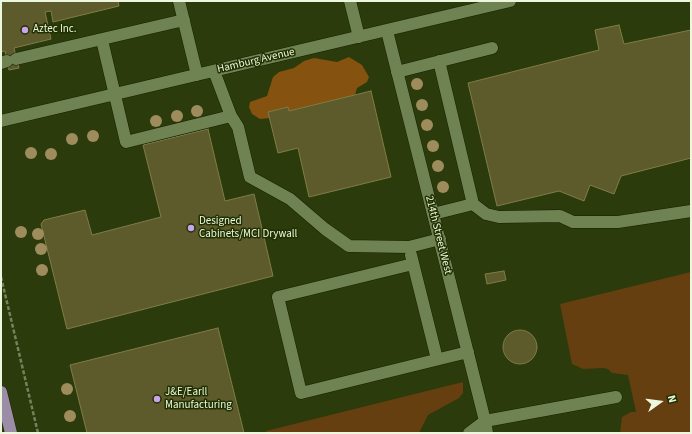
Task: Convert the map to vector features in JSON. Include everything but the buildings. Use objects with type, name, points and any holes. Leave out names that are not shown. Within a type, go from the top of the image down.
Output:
[{"type":"main road","points":[[1,392],[12,433]]},
{"type":"street","points":[[179,1],[198,75]]},
{"type":"street","points":[[350,1],[359,37]]},
{"type":"street","name":"Hamburg Avenue","points":[[1,121],[359,37],[485,4],[510,1]]},
{"type":"street","points":[[8,61],[184,20]]},
{"type":"street","name":"214th Street West","points":[[387,30],[486,427]]},
{"type":"street","points":[[102,40],[126,142],[231,116]]},
{"type":"street","points":[[397,72],[492,48]]},
{"type":"street","points":[[439,62],[474,204],[486,214],[499,216],[560,216],[573,222],[618,222],[691,211]]},
{"type":"street","points":[[214,71],[231,116],[238,127],[250,177],[290,199],[325,229],[349,246],[409,247],[440,239]]},
{"type":"street","points":[[433,214],[474,204]]},
{"type":"street","points":[[409,247],[437,359]]},
{"type":"street","points":[[414,264],[278,297],[301,393],[468,352]]},
{"type":"street","points":[[469,433],[486,427],[616,397]]},
{"type":"path","points":[[1,277],[38,433]]},
{"type":"shaded area","points":[[349,57],[362,65],[369,77],[367,82],[357,88],[355,95],[289,111],[288,107],[268,112],[270,118],[260,119],[252,114],[249,107],[250,102],[267,96],[273,77],[279,72],[294,68],[304,61],[314,58],[337,62]]},
{"type":"shaded area","points":[[691,272],[691,433],[620,433],[622,417],[631,412],[636,412],[628,375],[612,373],[608,369],[603,368],[583,369],[572,364],[560,304]]},
{"type":"shaded area","points":[[463,382],[463,393],[459,398],[428,415],[419,433],[266,433],[266,431]]},
{"type":"place","name":"Aztec Inc.","points":[[25,30]]},
{"type":"place","name":"Designed Cabinets/MCI Drywall","points":[[191,228]]},
{"type":"place","name":"J&E/Earll Manufacturing","points":[[157,399]]}]
